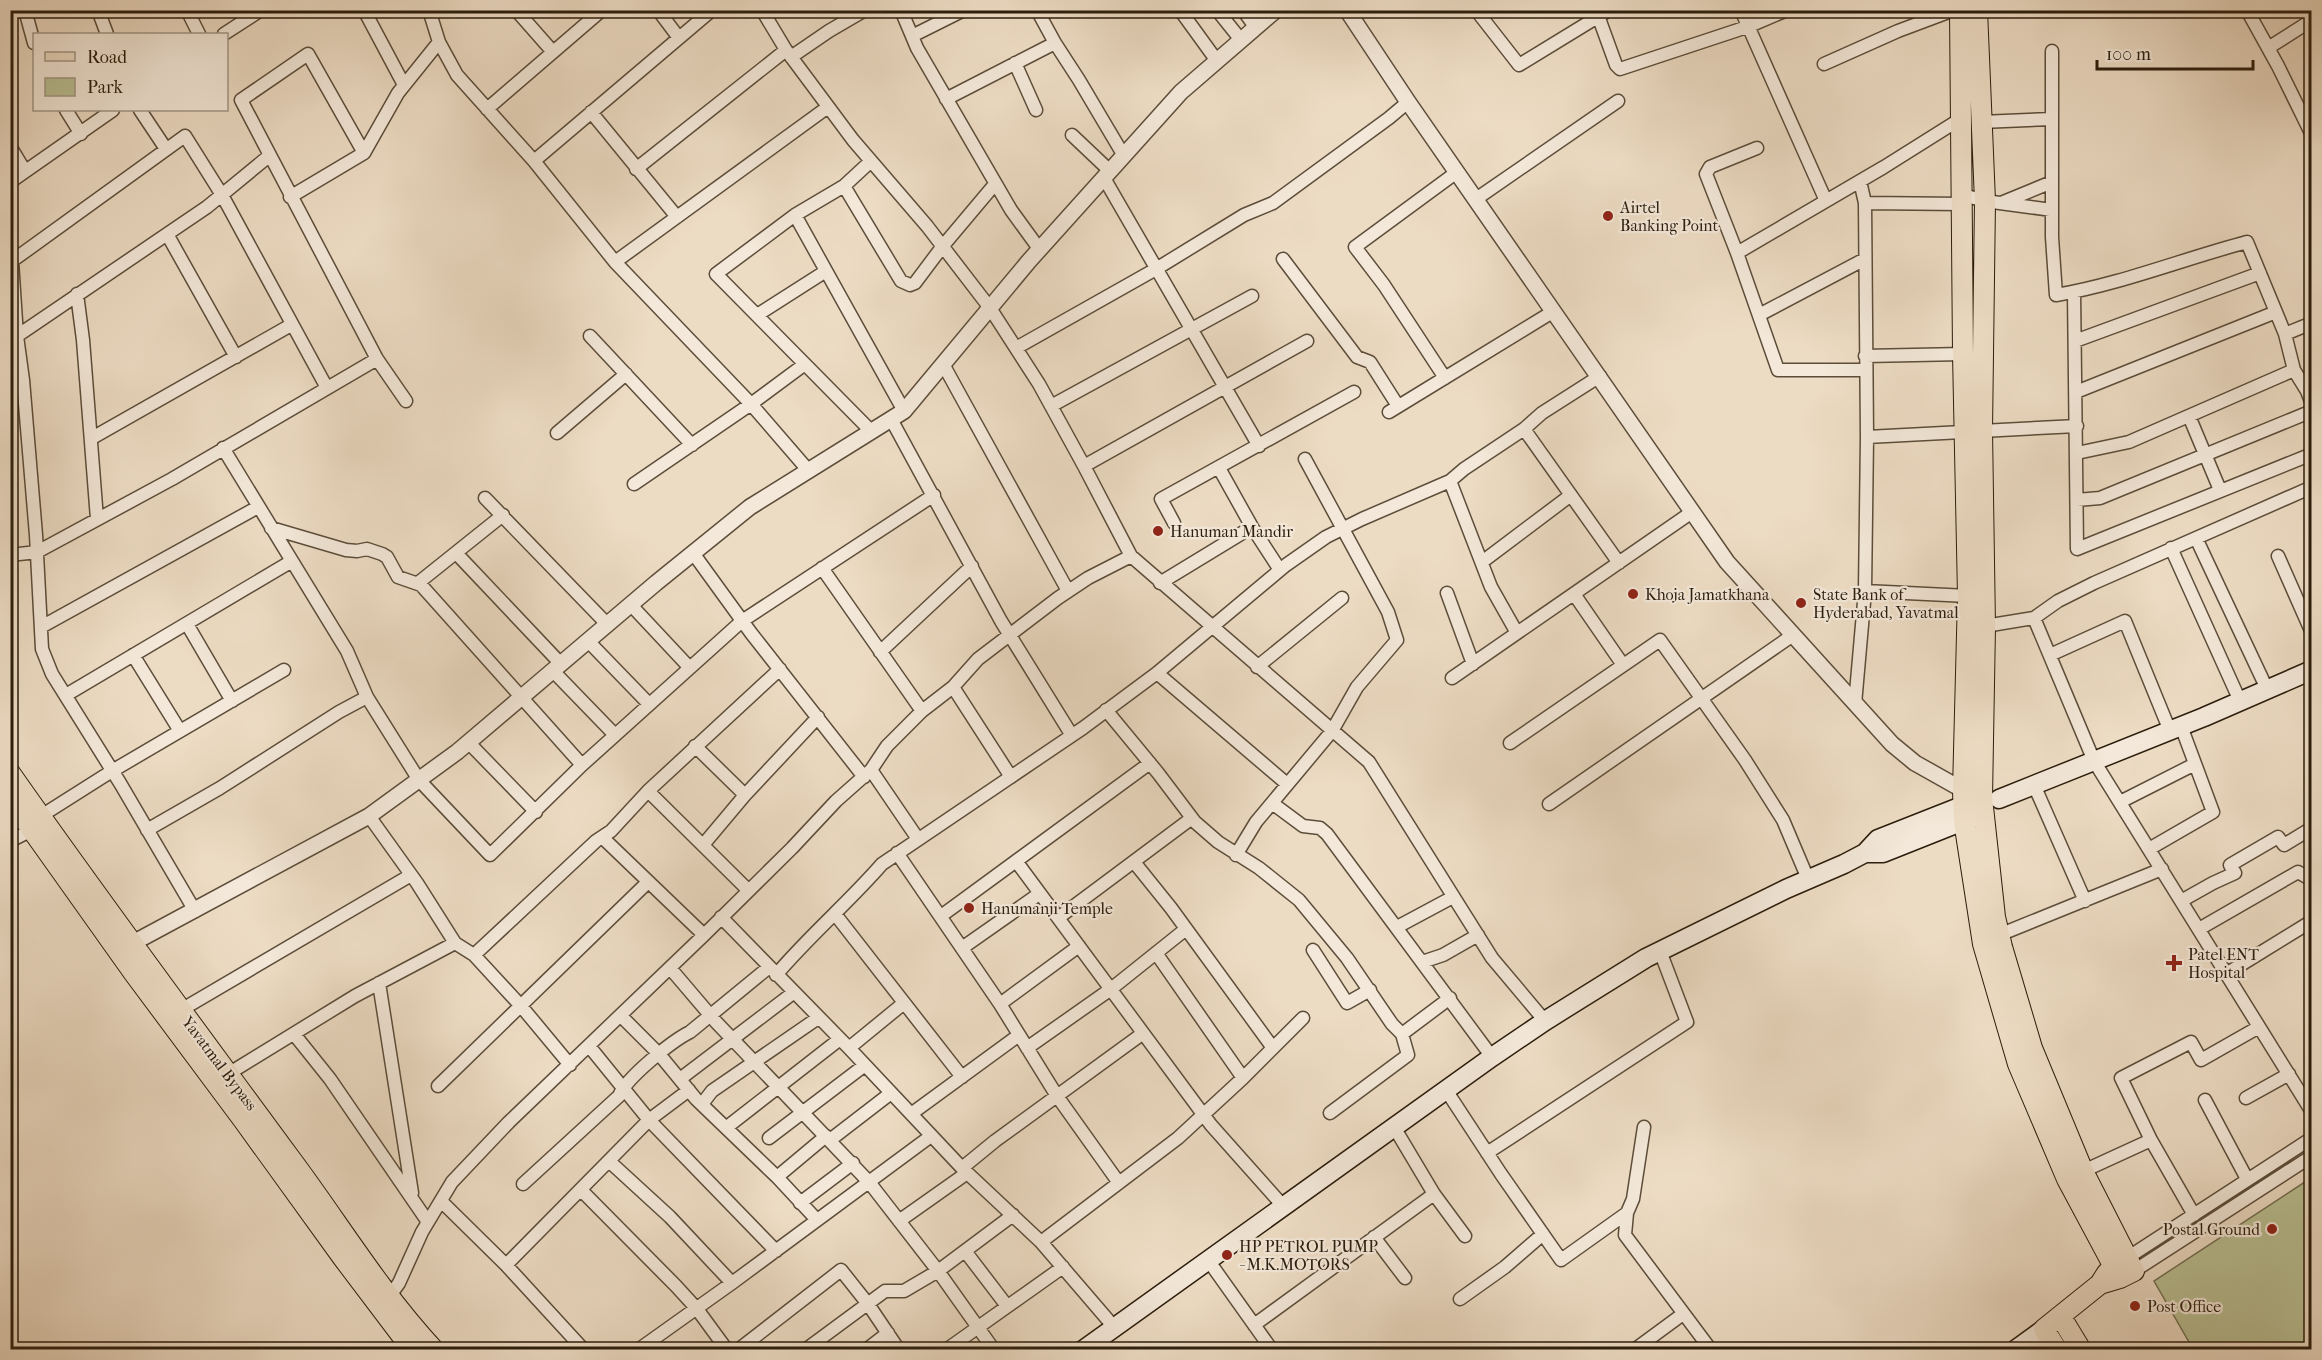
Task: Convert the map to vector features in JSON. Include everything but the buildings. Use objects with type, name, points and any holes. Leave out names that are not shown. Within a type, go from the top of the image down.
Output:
[{"type":"main road","points":[[1960,10],[1972,120],[1992,202],[1974,430],[1963,806],[1983,944],[2018,1064],[2123,1268],[2015,1350]]},
{"type":"main road","points":[[1977,10],[1972,120],[1963,200],[1963,354],[1974,430],[1985,626],[1988,804],[1999,935],[2032,1048],[2075,1175]]},
{"type":"main road","points":[[1083,1350],[1492,1057],[1660,951],[1865,853],[1883,853],[1963,806],[1988,804],[2312,670]]},
{"type":"main road","name":"Yavatmal Bypass","points":[[10,773],[36,823],[385,1302],[434,1350]]},
{"type":"main road","name":"Yavatmal Bypass","points":[[10,800],[36,823],[181,1010],[228,1074],[385,1302],[415,1350]]},
{"type":"main road","points":[[2061,1317],[2080,1350]]},
{"type":"main road","points":[[2044,1329],[2057,1350]]},
{"type":"street","points":[[25,10],[33,39]]},
{"type":"street","points":[[98,10],[107,33]]},
{"type":"street","points":[[187,10],[199,33]]},
{"type":"street","points":[[226,33],[261,10]]},
{"type":"street","points":[[364,10],[404,86]]},
{"type":"street","points":[[429,10],[439,42],[458,75],[534,161],[615,262],[751,404],[808,470]]},
{"type":"street","points":[[516,10],[553,52]]},
{"type":"street","points":[[487,108],[603,10]]},
{"type":"street","points":[[658,10],[679,38]]},
{"type":"street","points":[[534,161],[712,10]]},
{"type":"street","points":[[762,10],[788,54],[828,107],[990,308],[1051,406],[1131,556],[1369,762],[1492,958],[1545,1022]]},
{"type":"street","points":[[901,10],[912,36],[946,99],[995,184],[1040,250]]},
{"type":"street","points":[[912,36],[964,10]]},
{"type":"street","points":[[1037,10],[1124,156]]},
{"type":"street","points":[[1180,10],[1217,61]]},
{"type":"street","points":[[1216,10],[1241,40]]},
{"type":"street","points":[[1243,10],[1256,28]]},
{"type":"street","points":[[131,944],[369,816],[469,743],[607,624],[750,507],[898,415],[1040,250],[1181,92],[1276,10]]},
{"type":"street","points":[[1347,10],[1408,102],[1727,562],[1892,744],[1963,806]]},
{"type":"street","points":[[1741,10],[1826,201]]},
{"type":"street","points":[[1478,11],[1520,65],[1601,12],[1616,65],[1620,69],[1747,27],[1787,10]]},
{"type":"street","points":[[1824,64],[1898,31],[1954,10]]},
{"type":"street","points":[[2247,10],[2310,128]]},
{"type":"street","points":[[636,169],[788,54],[863,11]]},
{"type":"street","points":[[2268,48],[2312,21]]},
{"type":"street","points":[[290,197],[364,153],[404,86],[439,42]]},
{"type":"street","points":[[946,99],[1055,43]]},
{"type":"street","points":[[2052,51],[2052,210],[2056,295],[2100,287],[2247,242],[2285,334],[2294,370],[2312,404]]},
{"type":"street","points":[[364,153],[308,54],[241,100],[377,360],[406,400]]},
{"type":"street","points":[[1015,63],[1036,110]]},
{"type":"street","points":[[1476,199],[1618,101]]},
{"type":"street","points":[[1016,348],[1156,269],[1244,215],[1273,203],[1408,102]]},
{"type":"street","points":[[615,262],[828,107]]},
{"type":"street","points":[[67,111],[81,134]]},
{"type":"street","points":[[10,182],[112,111]]},
{"type":"street","points":[[141,111],[166,149]]},
{"type":"street","points":[[591,112],[677,217]]},
{"type":"street","points":[[1737,253],[1860,181],[1972,120],[2052,119]]},
{"type":"street","points":[[1072,135],[1107,175],[1156,269],[1259,446]]},
{"type":"street","points":[[195,911],[52,674],[42,649],[37,552],[23,380],[14,336],[12,261],[185,136],[222,195],[327,388]]},
{"type":"street","points":[[10,146],[25,171]]},
{"type":"street","points":[[1757,148],[1710,167],[1706,174],[1737,253],[1778,370],[1865,370]]},
{"type":"street","points":[[14,336],[167,234],[222,195],[269,156]]},
{"type":"street","points":[[871,161],[844,186],[795,215],[716,274],[872,432]]},
{"type":"street","points":[[1445,378],[1384,285],[1355,247],[1457,172]]},
{"type":"street","points":[[1855,704],[1865,591],[1867,437],[1865,203],[1860,181]]},
{"type":"street","points":[[1992,202],[2052,182]]},
{"type":"street","points":[[844,186],[901,281],[906,285],[915,283],[995,184]]},
{"type":"street","points":[[1865,203],[1963,200],[2052,210]]},
{"type":"street","points":[[795,215],[826,271],[898,415],[934,495],[1009,634],[1071,734]]},
{"type":"street","points":[[167,234],[236,357]]},
{"type":"street","points":[[1283,259],[1357,357],[1370,362],[1394,409],[1554,311]]},
{"type":"street","points":[[1759,315],[1865,259]]},
{"type":"street","points":[[757,315],[826,271]]},
{"type":"street","points":[[2075,341],[2260,273]]},
{"type":"street","points":[[2074,292],[2077,549],[2312,454]]},
{"type":"street","points":[[78,294],[92,438],[97,519]]},
{"type":"street","points":[[1051,406],[1252,296]]},
{"type":"street","points":[[2076,392],[2276,312]]},
{"type":"street","points":[[2285,334],[2312,323]]},
{"type":"street","points":[[92,438],[291,325]]},
{"type":"street","points":[[590,336],[692,445]]},
{"type":"street","points":[[1084,466],[1307,341]]},
{"type":"street","points":[[1865,356],[1963,354]]},
{"type":"street","points":[[10,555],[37,552],[172,480],[223,448],[377,360]]},
{"type":"street","points":[[634,484],[805,364]]},
{"type":"street","points":[[943,364],[1068,591]]},
{"type":"street","points":[[2077,453],[2129,442],[2294,370]]},
{"type":"street","points":[[557,433],[626,374]]},
{"type":"street","points":[[524,1184],[619,1096],[622,1087],[659,1054],[797,950],[882,864],[1083,728],[1157,673],[1281,570],[1326,537],[1450,481],[1550,408],[1600,376]]},
{"type":"street","points":[[1174,523],[1161,500],[1354,392]]},
{"type":"street","points":[[2077,500],[2100,498],[2312,411]]},
{"type":"street","points":[[2189,417],[2220,490]]},
{"type":"street","points":[[1867,437],[2077,426]]},
{"type":"street","points":[[1524,429],[1619,563]]},
{"type":"street","points":[[223,448],[347,651],[367,697],[419,780],[490,855],[582,765],[742,621],[934,495]]},
{"type":"street","points":[[1236,855],[1256,822],[1332,731],[1357,687],[1397,640],[1388,612],[1305,459]]},
{"type":"street","points":[[1219,468],[1252,527],[1281,570]]},
{"type":"street","points":[[1450,481],[1491,587],[1517,633]]},
{"type":"street","points":[[1985,626],[2034,618],[2058,601],[2171,548],[2312,487]]},
{"type":"street","points":[[1482,562],[1571,495]]},
{"type":"street","points":[[486,498],[607,624]]},
{"type":"street","points":[[41,627],[258,507]]},
{"type":"street","points":[[1452,678],[1692,512]]},
{"type":"street","points":[[418,583],[503,515]]},
{"type":"street","points":[[1160,583],[1252,527]]},
{"type":"street","points":[[271,528],[346,549],[357,551],[367,549],[387,557],[398,577],[418,583],[520,699],[582,765]]},
{"type":"street","points":[[2196,538],[2267,689]]},
{"type":"street","points":[[2171,548],[2240,701]]},
{"type":"street","points":[[456,553],[615,735]]},
{"type":"street","points":[[693,553],[742,621],[918,839]]},
{"type":"street","points":[[385,1302],[452,1182],[704,935],[836,801],[867,773],[887,746],[922,711],[953,687],[978,659],[1009,634],[1068,591],[1131,556]]},
{"type":"street","points":[[2278,556],[2312,633]]},
{"type":"street","points":[[66,696],[292,561]]},
{"type":"street","points":[[880,652],[972,566]]},
{"type":"street","points":[[822,568],[922,711]]},
{"type":"street","points":[[1865,591],[1968,596]]},
{"type":"street","points":[[1448,593],[1473,664]]},
{"type":"street","points":[[1574,594],[1623,665]]},
{"type":"street","points":[[1257,667],[1342,598]]},
{"type":"street","points":[[631,604],[689,667]]},
{"type":"street","points":[[2034,618],[2094,761],[2312,1112]]},
{"type":"street","points":[[2050,655],[2125,621],[2175,728],[2195,764],[2213,812],[2149,849]]},
{"type":"street","points":[[187,624],[232,701]]},
{"type":"street","points":[[1549,804],[1793,635]]},
{"type":"street","points":[[1510,743],[1660,640],[1703,699],[1783,820],[1808,879]]},
{"type":"street","points":[[588,641],[649,704]]},
{"type":"street","points":[[133,655],[180,731]]},
{"type":"street","points":[[474,955],[596,840],[603,838],[648,790],[780,669]]},
{"type":"street","points":[[10,842],[112,771],[284,670]]},
{"type":"street","points":[[1157,673],[1287,784]]},
{"type":"street","points":[[953,687],[1011,777]]},
{"type":"street","points":[[147,830],[220,788],[339,712],[367,697]]},
{"type":"street","points":[[1106,710],[1192,818],[1236,855],[1260,868],[1299,900],[1347,958],[1392,1024],[1402,1034],[1408,1055],[1330,1113]]},
{"type":"street","points":[[703,845],[745,795],[818,717]]},
{"type":"street","points":[[469,743],[536,812]]},
{"type":"street","points":[[695,746],[745,795]]},
{"type":"street","points":[[941,916],[1150,763]]},
{"type":"street","points":[[2120,802],[2195,764]]},
{"type":"street","points":[[2034,785],[2085,901]]},
{"type":"street","points":[[648,790],[748,890]]},
{"type":"street","points":[[1272,803],[1303,826],[1320,828],[1327,834],[1492,1057]]},
{"type":"street","points":[[369,816],[455,943],[474,955],[521,1006],[570,1065]]},
{"type":"street","points":[[1058,918],[1192,818]]},
{"type":"street","points":[[2181,901],[2213,882],[2235,873],[2230,865],[2278,837],[2284,845],[2312,828]]},
{"type":"street","points":[[603,838],[704,935]]},
{"type":"street","points":[[897,853],[1000,1004],[1057,1095],[1119,1183]]},
{"type":"street","points":[[1016,861],[1203,1115],[1284,1206]]},
{"type":"street","points":[[1134,862],[1273,1048]]},
{"type":"street","points":[[1999,935],[2162,869]]},
{"type":"street","points":[[2199,929],[2298,872],[2312,880]]},
{"type":"street","points":[[181,1010],[411,875]]},
{"type":"street","points":[[438,1086],[648,882]]},
{"type":"street","points":[[962,948],[1039,894]]},
{"type":"street","points":[[1397,927],[1453,897]]},
{"type":"street","points":[[835,914],[962,1077]]},
{"type":"street","points":[[721,917],[964,1170],[1041,1242],[1114,1327]]},
{"type":"street","points":[[2226,974],[2312,921]]},
{"type":"street","points":[[1028,1048],[1111,989],[1186,929]]},
{"type":"street","points":[[1422,962],[1443,955],[1478,935]]},
{"type":"street","points":[[228,1074],[379,983],[455,943]]},
{"type":"street","points":[[1000,1004],[1079,946]]},
{"type":"street","points":[[1313,950],[1347,1003],[1370,990]]},
{"type":"street","points":[[1487,1153],[1687,1022],[1660,951]]},
{"type":"street","points":[[1156,953],[1244,1078]]},
{"type":"street","points":[[670,968],[733,1040],[853,1163],[938,1271],[994,1350]]},
{"type":"street","points":[[379,983],[413,1198]]},
{"type":"street","points":[[680,1080],[793,993]]},
{"type":"street","points":[[1402,1034],[1450,998]]},
{"type":"street","points":[[727,1127],[779,1087],[904,1003]]},
{"type":"street","points":[[621,1016],[659,1054],[702,1104],[777,1177],[817,1220]]},
{"type":"street","points":[[702,1104],[712,1091],[818,1018]]},
{"type":"street","points":[[1041,1242],[1178,1138],[1244,1078],[1303,1018]]},
{"type":"street","points":[[2194,1215],[2151,1140],[2121,1078],[2192,1042],[2201,1060],[2259,1027]]},
{"type":"street","points":[[294,1034],[330,1079],[428,1222]]},
{"type":"street","points":[[899,1221],[964,1170],[995,1141],[1142,1034]]},
{"type":"street","points":[[911,1114],[1019,1035]]},
{"type":"street","points":[[589,1047],[650,1120],[776,1251]]},
{"type":"street","points":[[769,1138],[865,1065]]},
{"type":"street","points":[[2246,1098],[2289,1074]]},
{"type":"street","points":[[506,1265],[650,1120],[689,1090]]},
{"type":"street","points":[[1446,1090],[1561,1260],[1627,1213]]},
{"type":"street","points":[[777,1177],[891,1093]]},
{"type":"street","points":[[2205,1100],[2247,1179]]},
{"type":"street","points":[[1644,1127],[1633,1199],[1627,1213],[1625,1235],[1711,1350]]},
{"type":"street","points":[[1394,1128],[1434,1194],[1465,1236]]},
{"type":"street","points":[[638,1350],[931,1136]]},
{"type":"street","points":[[2123,1268],[2194,1215],[2312,1138]]},
{"type":"street","points":[[2075,1175],[2151,1140]]},
{"type":"street","points":[[2123,1268],[2312,1156]]},
{"type":"street","points":[[610,1162],[670,1217],[732,1283]]},
{"type":"street","points":[[800,1203],[853,1163]]},
{"type":"street","points":[[581,1190],[697,1309],[727,1350]]},
{"type":"street","points":[[1254,1325],[1434,1194]]},
{"type":"street","points":[[441,1201],[506,1265],[584,1350]]},
{"type":"street","points":[[805,1350],[885,1292],[904,1291],[938,1271],[1013,1215]]},
{"type":"street","points":[[1460,1299],[1505,1267],[1543,1234]]},
{"type":"street","points":[[1374,1237],[1405,1278]]},
{"type":"street","points":[[965,1251],[1006,1306]]},
{"type":"street","points":[[1208,1260],[1272,1350]]},
{"type":"street","points":[[946,1350],[1063,1267]]},
{"type":"street","points":[[738,1350],[839,1270],[844,1272],[899,1350]]},
{"type":"street","points":[[1634,1350],[1683,1314]]},
{"type":"street","points":[[866,1350],[888,1333]]},
{"type":"green space","name":"Postal Ground","points":[[2311,1178],[2311,1349],[2193,1349],[2154,1281]]},
{"type":"place","name":"Airtel Banking Point","points":[[1608,216]]},
{"type":"place","name":"Hanuman Mandir","points":[[1158,531]]},
{"type":"place","name":"Khoja Jamatkhana","points":[[1633,594]]},
{"type":"place","name":"State Bank of Hyderabad, Yavatmal","points":[[1801,603]]},
{"type":"place","name":"Hanumanji Temple","points":[[969,908]]},
{"type":"place","name":"Patel ENT Hospital","points":[[2174,963]]},
{"type":"place","name":"Postal Ground","points":[[2272,1229]]},
{"type":"place","name":"HP PETROL PUMP - M.K.MOTORS","points":[[1227,1255]]},
{"type":"place","name":"Post Office","points":[[2135,1306]]}]
